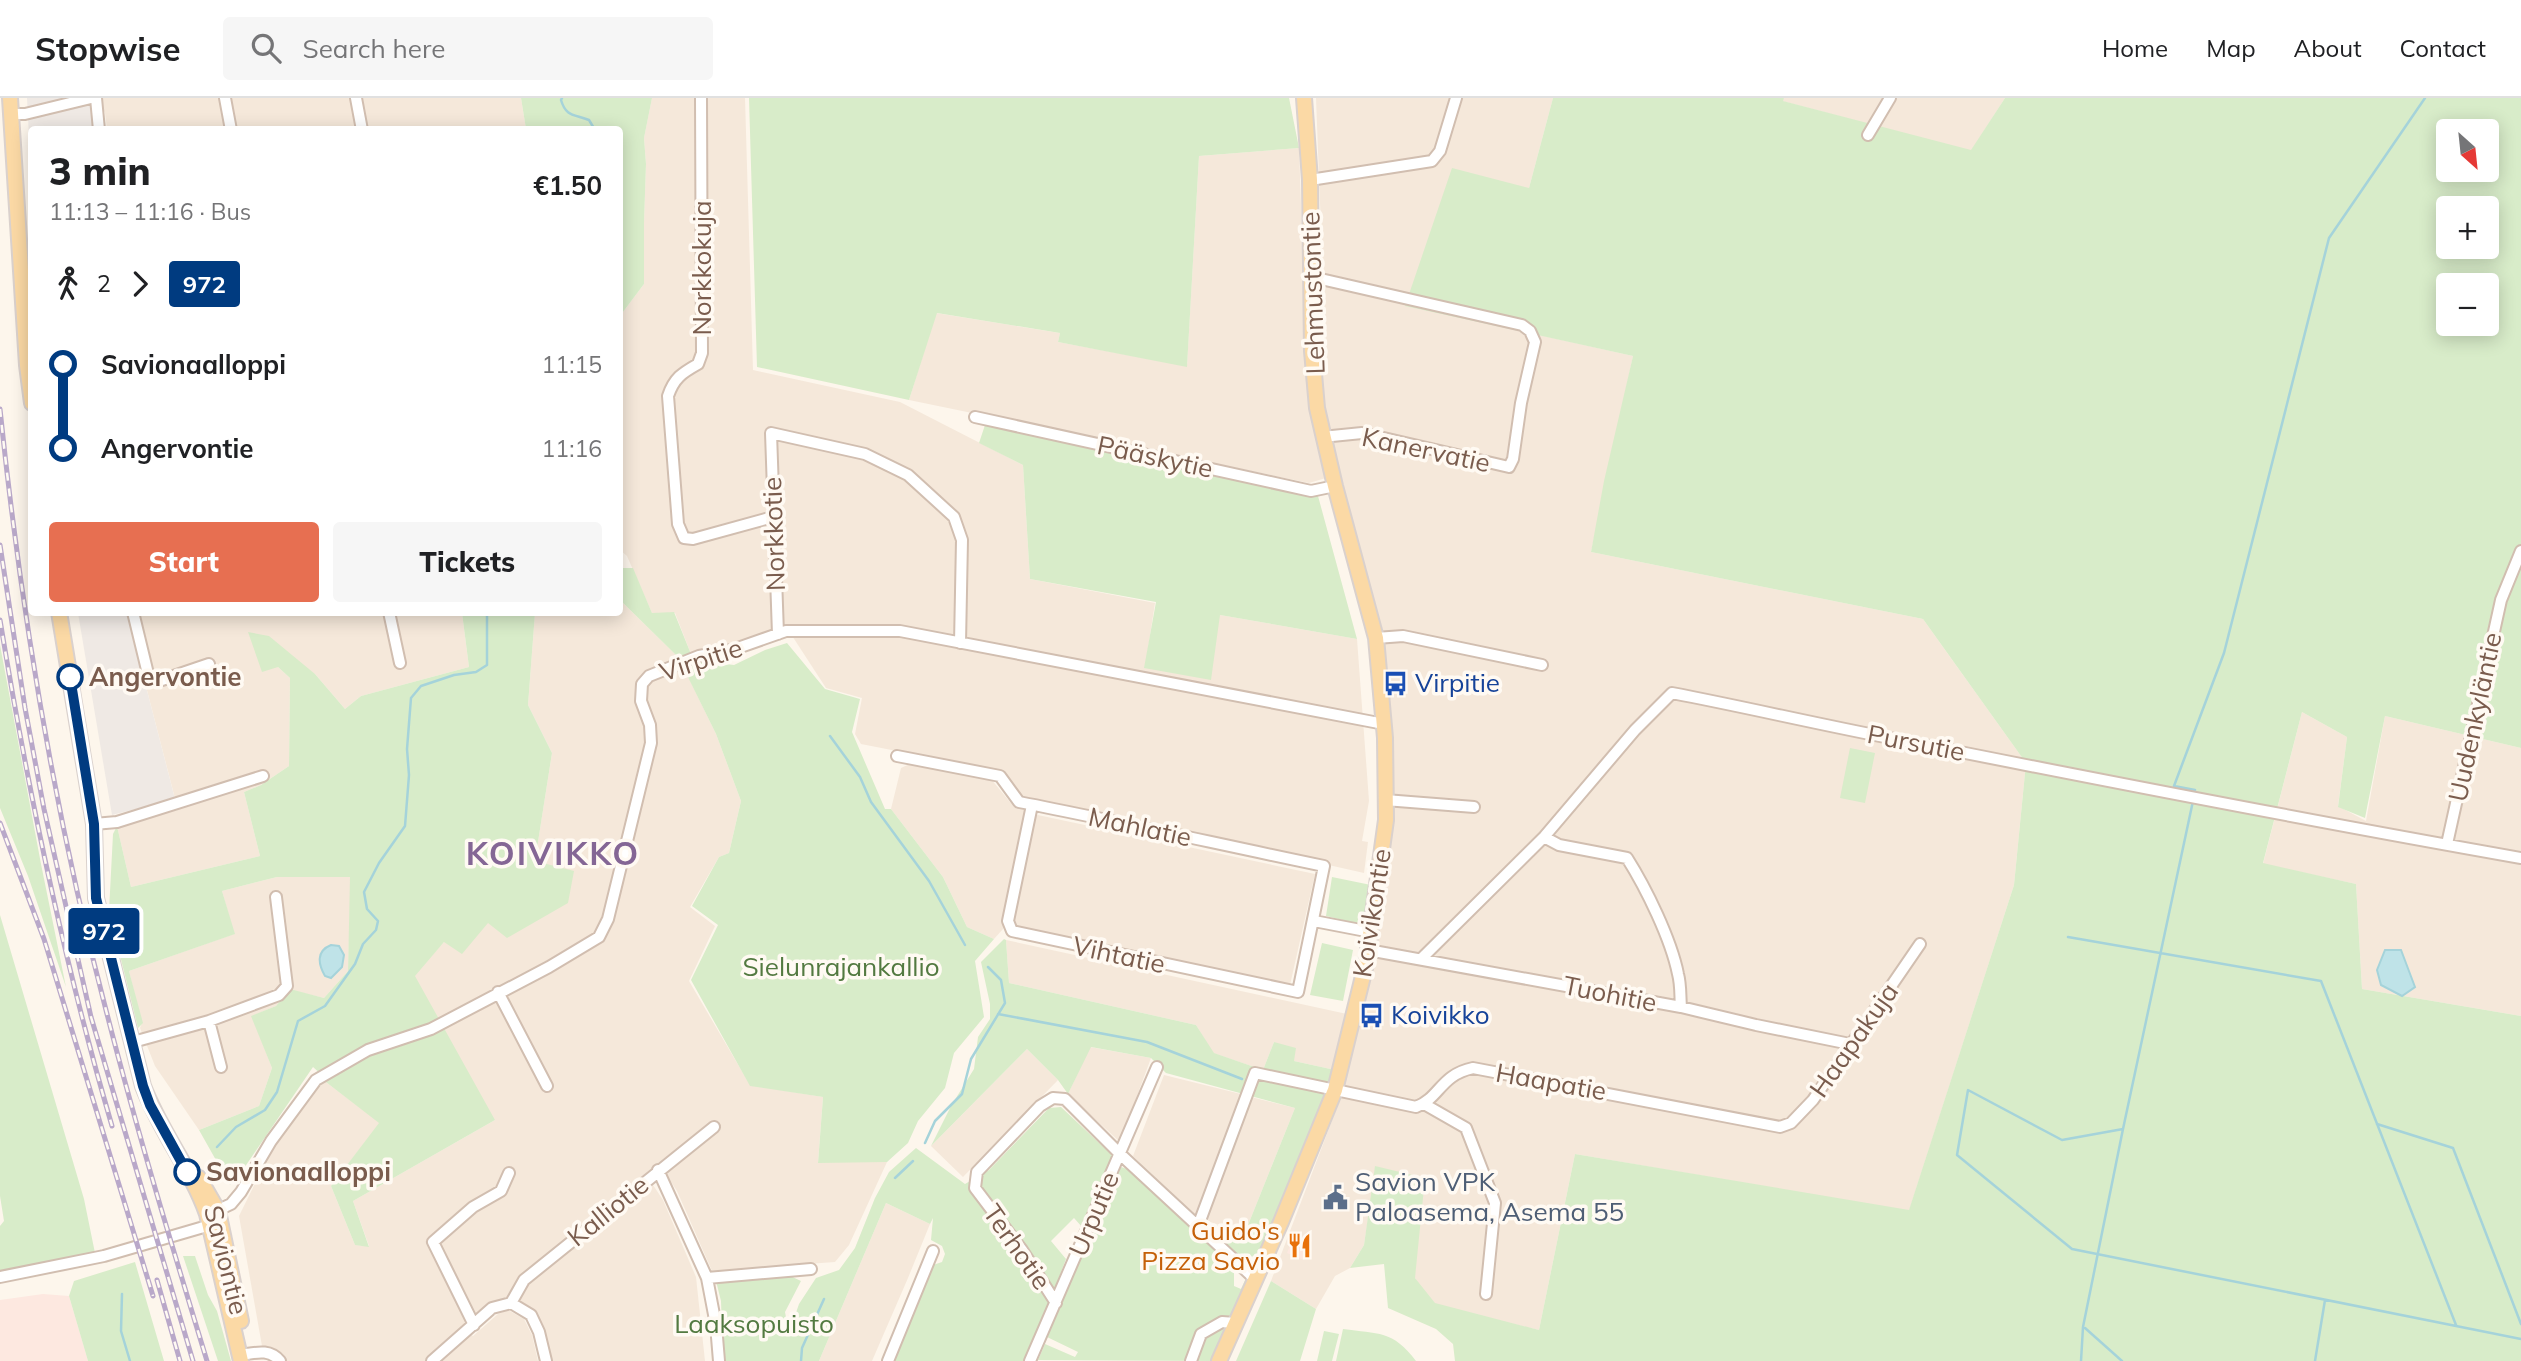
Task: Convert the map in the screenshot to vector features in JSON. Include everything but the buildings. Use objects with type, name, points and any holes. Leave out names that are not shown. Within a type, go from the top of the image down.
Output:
[{"type":"main road","points":[[10,98],[28,350]]},
{"type":"main road","name":"Lehmustontie","points":[[1304,98],[1310,180],[1312,351],[1317,408],[1335,486]]},
{"type":"main road","name":"Koivikontie","points":[[1219,1361],[1335,1090],[1368,950],[1380,876],[1385,800],[1384,724],[1376,638],[1335,486]]},
{"type":"main road","name":"Saviontie","points":[[60,616],[94,824],[96,898],[143,1086],[165,1132],[209,1192],[244,1358]]},
{"type":"street","points":[[11,114],[25,114],[90,98]]},
{"type":"street","points":[[96,98],[99,126]]},
{"type":"street","points":[[225,98],[230,126]]},
{"type":"street","points":[[356,98],[361,126]]},
{"type":"street","name":"Norkkokuja","points":[[701,98],[702,352],[698,364],[673,381],[667,396],[678,524],[684,538],[694,539],[773,517]]},
{"type":"street","points":[[1310,180],[1426,163],[1436,158],[1456,98]]},
{"type":"street","points":[[1868,135],[1890,98]]},
{"type":"street","name":"Kanervatie","points":[[1311,277],[1522,325],[1530,331],[1535,342],[1521,403],[1513,459],[1509,467],[1362,433],[1322,437]]},
{"type":"street","name":"Pääskytie","points":[[975,418],[1311,491],[1335,486]]},
{"type":"street","name":"Norkkotie","points":[[778,634],[771,433],[865,454],[908,475],[954,517],[962,540],[960,643]]},
{"type":"street","name":"Uudenkyläntie","points":[[2447,844],[2501,600],[2521,551]]},
{"type":"street","points":[[134,616],[149,678],[159,681],[209,664]]},
{"type":"street","points":[[390,616],[400,663]]},
{"type":"street","name":"Virpitie","points":[[214,1218],[232,1204],[241,1192],[271,1141],[316,1080],[368,1050],[431,1029],[550,967],[599,937],[608,919],[651,743],[650,725],[641,701],[642,684],[649,676],[668,667],[699,656],[732,650],[786,631],[900,631],[1384,724]]},
{"type":"street","points":[[1376,638],[1403,636],[1542,665]]},
{"type":"street","name":"Pursutie","points":[[1421,959],[1544,837],[1635,730],[1672,693],[1889,738],[2521,858]]},
{"type":"street","name":"Mahlatie","points":[[897,756],[1000,776],[1020,802],[1329,867],[1310,937]]},
{"type":"street","points":[[94,824],[117,821],[263,776]]},
{"type":"street","points":[[1385,800],[1474,807]]},
{"type":"street","name":"Vihtatie","points":[[1032,805],[1008,920],[1010,928],[1016,933],[1298,992],[1310,937]]},
{"type":"street","points":[[1544,837],[1570,848],[1627,858],[1643,886],[1670,948],[1679,975],[1681,1007]]},
{"type":"street","points":[[133,1042],[209,1021],[279,995],[287,986],[276,897]]},
{"type":"street","points":[[1314,921],[1371,932]]},
{"type":"street","name":"Haapakuja","points":[[1780,1127],[1791,1123],[1813,1100],[1920,944]]},
{"type":"street","name":"Tuohitie","points":[[1368,950],[1681,1007],[1850,1044]]},
{"type":"street","points":[[498,992],[547,1086]]},
{"type":"street","points":[[209,1021],[221,1067]]},
{"type":"street","name":"Urputie","points":[[1030,1361],[1157,1067]]},
{"type":"street","name":"Haapatie","points":[[1424,1104],[1452,1075],[1473,1068],[1780,1127]]},
{"type":"street","points":[[1198,1226],[1255,1073],[1409,1107],[1424,1104],[1466,1128],[1495,1203],[1486,1294]]},
{"type":"street","name":"Terhotie","points":[[1056,1303],[1022,1250],[975,1188],[978,1171],[1040,1106],[1053,1098],[1065,1099],[1120,1154]]},
{"type":"street","name":"Kalliotie","points":[[511,1303],[524,1280],[714,1127]]},
{"type":"street","points":[[1120,1154],[1255,1279]]},
{"type":"street","points":[[658,1170],[708,1278],[719,1361]]},
{"type":"street","points":[[474,1325],[433,1241],[473,1207],[501,1191],[509,1173]]},
{"type":"street","points":[[0,1277],[104,1256],[214,1218]]},
{"type":"street","points":[[888,1361],[933,1251]]},
{"type":"street","points":[[708,1278],[811,1269]]},
{"type":"street","points":[[432,1361],[492,1308],[511,1303],[531,1315],[547,1361]]},
{"type":"street","points":[[1191,1361],[1201,1334],[1222,1322],[1235,1323]]},
{"type":"street","points":[[244,1358],[271,1353],[280,1361]]},
{"type":"shaded area","points":[[27,98],[94,98],[96,126],[28,126]]},
{"type":"shaded area","points":[[97,98],[521,98],[526,126],[107,126],[105,113]]},
{"type":"shaded area","points":[[652,98],[745,98],[753,370],[900,402],[1023,465],[1030,579],[1155,603],[1145,668],[1220,615],[1357,639],[1369,801],[1362,841],[1368,842],[1364,873],[1022,796],[1004,772],[861,744],[855,734],[862,698],[826,688],[787,628],[732,646],[691,654],[675,613],[652,613],[627,556],[623,553],[623,312],[644,284],[644,138]]},
{"type":"shaded area","points":[[1316,98],[1553,98],[1529,188],[1405,305],[1633,356],[1591,552],[1923,619],[2026,763],[2014,885],[1909,1211],[1575,1154],[1539,1330],[1437,1306],[1417,1282],[1373,1185],[1364,1245],[1350,1268],[1335,1276],[1316,1309],[1271,1281],[1344,1089],[1370,956],[1392,813],[1382,646],[1317,399],[1323,281]]},
{"type":"shaded area","points":[[1784,98],[2005,98],[1971,151],[1782,101]]},
{"type":"shaded area","points":[[1299,148],[1308,402],[1326,478],[1309,483],[909,400],[936,313],[1060,333],[1058,342],[1187,366],[1199,156]]},
{"type":"shaded area","points":[[623,603],[679,658],[716,734],[741,801],[729,853],[719,857],[690,907],[715,926],[689,981],[750,1085],[823,1097],[818,1162],[887,1162],[849,1245],[835,1262],[712,1271],[677,1191],[664,1171],[720,1129],[714,1121],[658,1163],[520,1277],[508,1300],[491,1305],[427,1361],[284,1361],[274,1350],[262,1346],[239,1216],[275,1143],[322,1079],[380,1123],[331,1186],[355,1245],[369,1246],[353,1201],[495,1120],[323,1076],[444,942],[535,861],[552,753],[528,705],[535,616],[623,616]]},
{"type":"shaded area","points":[[79,616],[128,616],[175,799],[112,815]]},
{"type":"shaded area","points":[[128,616],[462,616],[469,667],[361,696],[345,709],[315,674],[278,667],[290,678],[289,766],[261,785],[244,792],[260,856],[131,887],[117,826],[178,810]]},
{"type":"shaded area","points":[[2302,712],[2347,737],[2338,806],[2366,821],[2385,716],[2521,748],[2521,1016],[2362,989],[2356,884],[2263,864]]},
{"type":"shaded area","points":[[912,763],[991,779],[1014,807],[1026,809],[1003,929],[994,939],[967,927],[943,877],[891,809],[901,768]]},
{"type":"shaded area","points":[[1033,814],[1315,874],[1290,985],[1011,926]]},
{"type":"shaded area","points":[[277,877],[351,877],[348,971],[324,998],[290,990],[276,1006],[252,1016],[272,1068],[259,1106],[199,1130],[155,1066],[140,1028],[142,1023],[129,971],[234,934],[222,891]]},
{"type":"shaded area","points":[[1006,940],[1347,1014],[1335,1070],[1294,1061],[1274,1042],[1263,1070],[1213,1053],[1196,1025],[1009,983]]},
{"type":"shaded area","points":[[1090,1047],[1151,1058],[1120,1142],[1068,1094]]},
{"type":"shaded area","points":[[1027,1049],[1058,1080],[963,1177],[931,1146]]},
{"type":"shaded area","points":[[1164,1075],[1241,1094],[1197,1217],[1133,1156]]},
{"type":"shaded area","points":[[1251,1097],[1295,1108],[1244,1235],[1203,1219]]},
{"type":"shaded area","points":[[651,1182],[663,1200],[696,1277],[705,1361],[549,1361],[540,1329],[516,1302],[527,1282]]},
{"type":"shaded area","points":[[886,1203],[930,1224],[908,1278],[872,1361],[819,1361]]},
{"type":"shaded area","points":[[1295,1233],[1312,1240],[1304,1260],[1287,1253]]},
{"type":"shaded area","points":[[43,1294],[69,1296],[88,1361],[0,1361],[0,1300]]},
{"type":"shaded area","points":[[508,1310],[524,1319],[532,1335],[538,1361],[439,1361],[469,1333],[473,1336],[498,1314]]},
{"type":"green space","points":[[521,98],[652,98],[644,138],[644,284],[623,312],[623,126],[526,126]]},
{"type":"green space","points":[[749,98],[1289,98],[1299,148],[1199,156],[1187,367],[1058,342],[1060,333],[937,313],[909,400],[757,367]]},
{"type":"green space","points":[[1553,98],[1784,98],[1783,101],[1971,150],[2005,98],[2521,98],[2521,748],[2385,716],[2365,818],[2338,807],[2347,737],[2302,712],[2263,863],[2356,884],[2362,989],[2521,1016],[2521,1361],[1455,1361],[1453,1344],[1436,1329],[1388,1308],[1384,1264],[1350,1268],[1364,1245],[1375,1166],[1425,1178],[1415,1278],[1435,1303],[1539,1330],[1575,1154],[1909,1210],[2014,885],[2026,763],[1923,619],[1591,552],[1604,481],[1633,356],[1405,306],[1452,168],[1529,188]]},
{"type":"green space","points":[[985,425],[1318,496],[1357,639],[1220,615],[1211,680],[1144,668],[1156,602],[1030,579],[1023,465],[979,443]]},
{"type":"green space","points":[[623,568],[633,568],[652,613],[674,612],[691,654],[679,658],[623,603]]},
{"type":"green space","points":[[462,616],[535,616],[528,705],[552,753],[535,861],[574,871],[568,903],[507,938],[488,923],[462,954],[444,942],[415,976],[495,1120],[353,1201],[369,1247],[355,1245],[331,1186],[379,1123],[322,1079],[323,1076],[313,1067],[230,1185],[199,1130],[259,1106],[272,1068],[251,1016],[276,1006],[290,989],[324,998],[348,971],[350,877],[277,877],[222,891],[235,934],[129,971],[143,1023],[138,1028],[109,911],[113,834],[117,826],[131,887],[260,856],[244,792],[261,785],[289,766],[290,678],[278,667],[262,672],[248,632],[269,636],[315,674],[345,709],[361,696],[469,667]]},
{"type":"green space","name":"Sielunrajankallio","points":[[787,643],[825,689],[860,699],[852,732],[885,809],[891,809],[943,877],[967,927],[994,939],[975,961],[984,1017],[954,1053],[945,1088],[918,1121],[908,1143],[887,1162],[818,1163],[823,1097],[750,1086],[691,980],[718,925],[692,906],[719,857],[729,853],[741,801],[716,734],[683,667],[701,661],[734,665]]},
{"type":"green space","points":[[0,645],[66,987],[28,876],[0,808]]},
{"type":"green space","points":[[1850,748],[1875,753],[1865,803],[1840,798]]},
{"type":"green space","points":[[1332,877],[1371,885],[1364,925],[1326,916]]},
{"type":"green space","points":[[0,915],[84,1199],[96,1258],[0,1277],[0,1226],[4,1221],[0,1196]]},
{"type":"green space","points":[[1004,939],[1009,983],[1196,1025],[1214,1053],[1263,1070],[1274,1042],[1296,1048],[1294,1061],[1335,1070],[1333,1086],[1216,1361],[1038,1360],[1045,1344],[1075,1357],[1078,1352],[1047,1337],[1121,1167],[1130,1170],[1211,1244],[1234,1273],[1234,1286],[1241,1289],[1256,1256],[1240,1258],[1213,1232],[1214,1224],[1244,1235],[1295,1108],[1166,1073],[1151,1058],[1091,1047],[1068,1094],[1027,1049],[931,1146],[974,1069],[978,1037],[990,1019],[990,1004],[981,962]]},
{"type":"green space","points":[[1322,943],[1353,950],[1343,1001],[1310,995]]},
{"type":"green space","name":"Laaksopuisto","points":[[1061,1107],[1113,1156],[1082,1227],[1074,1218],[1051,1241],[1066,1259],[1027,1361],[894,1361],[933,1265],[942,1262],[945,1254],[942,1246],[931,1240],[933,1218],[930,1224],[886,1203],[819,1361],[723,1361],[721,1301],[716,1281],[786,1274],[801,1281],[785,1312],[789,1333],[799,1304],[816,1278],[839,1270],[855,1248],[875,1198],[889,1172],[916,1148],[965,1184],[989,1170],[1049,1108]]},
{"type":"green space","points":[[183,1256],[195,1256],[208,1295],[217,1311],[231,1361],[218,1361]]},
{"type":"green space","points":[[135,1262],[164,1361],[88,1361],[69,1296],[74,1281]]},
{"type":"green space","points":[[1271,1281],[1316,1309],[1300,1361],[1236,1361]]},
{"type":"green space","points":[[1343,1329],[1384,1335],[1400,1344],[1416,1361],[1336,1361]]},
{"type":"green space","points":[[1324,1331],[1339,1334],[1332,1361],[1317,1361]]},
{"type":"water","points":[[331,945],[339,946],[344,955],[342,967],[331,978],[325,976],[320,958],[323,951]]},
{"type":"water","points":[[2385,950],[2401,950],[2415,987],[2402,996],[2381,985],[2377,970]]},
{"type":"waterway","points":[[562,98],[568,112],[589,120],[593,126]]},
{"type":"waterway","points":[[2194,794],[2195,790],[2174,786],[2224,653],[2329,238],[2425,98]]},
{"type":"waterway","points":[[217,1147],[236,1127],[265,1110],[277,1092],[298,1021],[325,1006],[355,964],[363,944],[376,930],[378,921],[367,909],[364,892],[379,863],[405,826],[411,698],[421,686],[454,675],[476,672],[487,665],[487,616]]},
{"type":"waterway","points":[[830,736],[860,777],[871,802],[929,881],[965,945]]},
{"type":"waterway","points":[[2193,801],[2123,1129],[2062,1140],[1968,1090],[1957,1155],[2072,1249],[2521,1339]]},
{"type":"waterway","points":[[2068,937],[2321,981],[2456,1325]]},
{"type":"waterway","points":[[925,1143],[935,1121],[962,1094],[971,1059],[1005,1003],[1001,980],[988,967]]},
{"type":"waterway","points":[[998,1014],[1147,1042],[1242,1079]]},
{"type":"waterway","points":[[2377,1124],[2453,1148],[2521,1324]]},
{"type":"waterway","points":[[2081,1361],[2083,1327],[2123,1129]]},
{"type":"waterway","points":[[895,1178],[913,1161]]},
{"type":"waterway","points":[[122,1294],[121,1331],[130,1361]]},
{"type":"waterway","points":[[801,1361],[802,1348],[824,1299]]},
{"type":"waterway","points":[[2315,1361],[2325,1300]]},
{"type":"waterway","points":[[2085,1328],[2122,1361]]},
{"type":"railway","points":[[0,409],[29,638],[71,865],[130,1101],[207,1361]]},
{"type":"railway","points":[[0,545],[25,708],[44,809],[91,1017],[193,1361]]},
{"type":"railway","points":[[0,620],[22,748],[62,938],[112,1126]]},
{"type":"railway","points":[[0,823],[44,939],[153,1296]]},
{"type":"railway","points":[[157,1280],[180,1361]]},
{"type":"bus line","name":"972","points":[[70,677],[94,824],[96,898],[143,1086],[150,1105],[187,1172]]},
{"type":"place","name":"Angervontie","points":[[70,677]]},
{"type":"place","name":"Virpitie","points":[[1395,683]]},
{"type":"place","name":"Koivikko","points":[[1371,1015]]},
{"type":"place","name":"Savionaalloppi","points":[[187,1172]]},
{"type":"place","name":"Savion VPK Paloasema, Asema 55","points":[[1335,1197]]},
{"type":"place","name":"Guido's Pizza Savio","points":[[1300,1246]]},
{"type":"district","name":"KOIVIKKO","points":[[553,853]]}]
